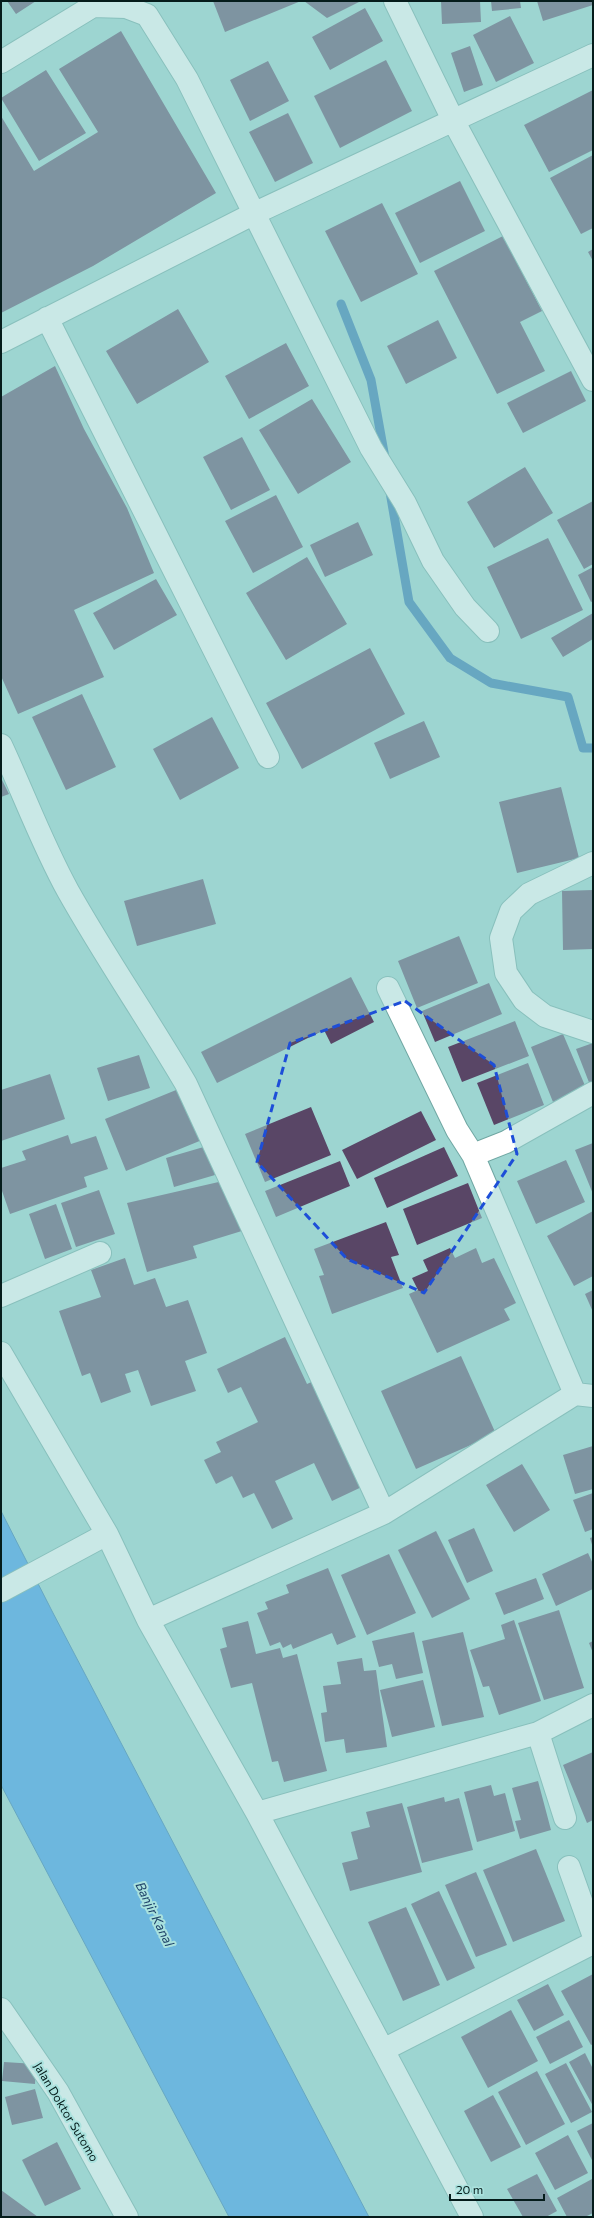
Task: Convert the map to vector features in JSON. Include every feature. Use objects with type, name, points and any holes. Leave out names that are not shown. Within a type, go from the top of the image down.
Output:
[{"type":"street","points":[[395,1],[453,120],[593,380]]},
{"type":"street","points":[[1,61],[93,6],[126,7],[147,15],[187,79],[371,448],[405,503],[433,561],[465,607],[488,631]]},
{"type":"street","points":[[1,342],[253,214],[593,55]]},
{"type":"street","points":[[47,318],[268,757]]},
{"type":"street","points":[[1,745],[25,796],[42,840],[69,892],[155,1030],[186,1084],[384,1513]]},
{"type":"street","points":[[593,863],[529,894],[511,911],[501,938],[506,973],[524,1000],[545,1016],[593,1032]]},
{"type":"street","points":[[148,1620],[384,1513],[584,1395],[473,1155],[457,1130],[388,988]]},
{"type":"street","points":[[473,1155],[506,1142],[593,1093]]},
{"type":"street","points":[[1,1296],[100,1253]]},
{"type":"street","points":[[1,1353],[104,1536],[148,1620],[257,1813],[472,2217]]},
{"type":"street","points":[[1,1591],[104,1536]]},
{"type":"street","points":[[257,1813],[538,1733],[593,1705]]},
{"type":"street","points":[[538,1733],[565,1818]]},
{"type":"street","points":[[569,1867],[593,1934]]},
{"type":"street","points":[[383,2050],[593,1943]]},
{"type":"street","name":"Jalan Doktor Sutomo","points":[[1,2009],[58,2092],[127,2217]]},
{"type":"highlighted area","points":[[405,1001],[494,1065],[517,1154],[424,1293],[347,1259],[257,1162],[290,1043]]},
{"type":"water","name":"Banjir Kanal","points":[[1,1511],[369,2217],[229,2217],[1,1785]]},
{"type":"building","points":[[7,1],[36,1],[16,14]]},
{"type":"building","points":[[213,1],[301,1],[225,32]]},
{"type":"building","points":[[304,1],[361,1],[327,18]]},
{"type":"building","points":[[441,1],[480,1],[481,22],[442,24]]},
{"type":"building","points":[[491,1],[520,1],[521,8],[492,11]]},
{"type":"building","points":[[537,1],[593,1],[593,5],[543,21]]},
{"type":"building","points":[[365,8],[383,41],[330,70],[312,37]]},
{"type":"building","points":[[510,16],[534,63],[496,82],[473,35]]},
{"type":"building","points":[[121,31],[216,193],[93,266],[1,313],[1,116],[34,171],[98,132],[59,69]]},
{"type":"building","points":[[470,46],[483,85],[464,92],[451,53]]},
{"type":"building","points":[[386,60],[412,111],[340,148],[314,96]]},
{"type":"building","points":[[268,61],[289,101],[250,121],[230,80]]},
{"type":"building","points":[[46,70],[86,133],[39,161],[1,98]]},
{"type":"building","points":[[593,90],[593,150],[549,172],[524,125]]},
{"type":"building","points":[[288,113],[313,163],[275,182],[249,132]]},
{"type":"building","points":[[593,155],[593,228],[581,234],[550,178]]},
{"type":"building","points":[[460,181],[485,231],[420,263],[395,213]]},
{"type":"building","points":[[382,203],[418,274],[361,302],[325,231]]},
{"type":"building","points":[[503,236],[542,311],[520,322],[545,371],[497,394],[434,271]]},
{"type":"building","points":[[593,249],[593,261],[588,252]]},
{"type":"building","points":[[178,309],[209,362],[137,404],[106,351]]},
{"type":"building","points":[[438,320],[457,358],[406,384],[387,346]]},
{"type":"building","points":[[286,343],[309,386],[249,419],[225,376]]},
{"type":"building","points":[[55,366],[84,429],[127,508],[154,573],[74,610],[104,677],[18,714],[1,676],[1,397]]},
{"type":"building","points":[[571,371],[586,401],[523,433],[507,403]]},
{"type":"building","points":[[312,399],[351,462],[298,494],[259,430]]},
{"type":"building","points":[[242,437],[270,490],[231,510],[203,457]]},
{"type":"building","points":[[525,467],[553,513],[494,548],[467,502]]},
{"type":"building","points":[[276,495],[303,547],[253,573],[225,521]]},
{"type":"building","points":[[593,501],[593,564],[584,569],[557,520]]},
{"type":"building","points":[[358,522],[373,555],[325,577],[310,545]]},
{"type":"building","points":[[548,538],[583,610],[521,639],[487,567]]},
{"type":"building","points":[[307,557],[347,624],[286,660],[246,593]]},
{"type":"building","points":[[593,567],[593,601],[591,602],[578,575]]},
{"type":"building","points":[[156,579],[177,615],[114,650],[93,613]]},
{"type":"building","points":[[593,613],[593,639],[563,657],[551,638]]},
{"type":"building","points":[[370,648],[405,714],[302,769],[266,703]]},
{"type":"building","points":[[82,694],[116,767],[66,790],[32,717]]},
{"type":"building","points":[[212,717],[239,768],[180,800],[153,749]]},
{"type":"building","points":[[424,721],[440,757],[390,779],[374,743]]},
{"type":"building","points":[[1,778],[9,794],[1,797]]},
{"type":"building","points":[[561,787],[579,858],[517,873],[499,802]]},
{"type":"building","points":[[203,879],[216,924],[137,946],[124,901]]},
{"type":"building","points":[[593,890],[593,949],[563,950],[562,891]]},
{"type":"building","points":[[459,936],[478,983],[417,1008],[398,961]]},
{"type":"building","points":[[351,977],[374,1022],[331,1044],[324,1030],[217,1083],[201,1052]]},
{"type":"building","points":[[489,983],[502,1014],[435,1042],[422,1011]]},
{"type":"building","points":[[515,1021],[529,1056],[462,1082],[448,1047]]},
{"type":"building","points":[[563,1034],[586,1088],[553,1102],[531,1047]]},
{"type":"building","points":[[593,1043],[593,1084],[590,1085],[576,1049]]},
{"type":"building","points":[[139,1055],[150,1088],[108,1101],[97,1068]]},
{"type":"building","points":[[528,1063],[544,1105],[494,1125],[477,1083]]},
{"type":"building","points":[[50,1074],[65,1119],[1,1141],[1,1090]]},
{"type":"building","points":[[181,1088],[202,1140],[126,1171],[105,1119]]},
{"type":"building","points":[[311,1107],[331,1155],[265,1182],[245,1134]]},
{"type":"building","points":[[421,1111],[436,1140],[357,1179],[342,1150]]},
{"type":"building","points":[[68,1135],[71,1144],[96,1136],[108,1169],[84,1177],[87,1187],[10,1214],[1,1188],[1,1168],[26,1160],[22,1151]]},
{"type":"building","points":[[593,1143],[593,1194],[575,1150]]},
{"type":"building","points":[[207,1146],[215,1175],[174,1187],[166,1158]]},
{"type":"building","points":[[444,1147],[458,1176],[387,1208],[374,1178]]},
{"type":"building","points":[[566,1160],[585,1202],[536,1224],[517,1181]]},
{"type":"building","points":[[340,1161],[350,1186],[276,1217],[265,1191]]},
{"type":"building","points":[[223,1181],[245,1230],[193,1246],[197,1258],[147,1272],[127,1203]]},
{"type":"building","points":[[468,1183],[482,1218],[417,1245],[403,1209]]},
{"type":"building","points":[[99,1190],[115,1234],[76,1247],[61,1203]]},
{"type":"building","points":[[56,1204],[72,1249],[45,1259],[29,1214]]},
{"type":"building","points":[[593,1211],[593,1276],[574,1286],[547,1236]]},
{"type":"building","points":[[386,1222],[399,1255],[391,1257],[403,1288],[332,1314],[319,1276],[324,1275],[314,1249]]},
{"type":"building","points":[[450,1248],[455,1258],[476,1248],[482,1263],[494,1258],[516,1303],[504,1309],[510,1320],[437,1353],[409,1294],[418,1290],[412,1278],[428,1271],[423,1260]]},
{"type":"building","points":[[125,1258],[134,1285],[155,1278],[166,1307],[188,1300],[207,1353],[185,1361],[196,1391],[151,1406],[138,1370],[125,1374],[131,1392],[101,1403],[90,1373],[82,1376],[59,1311],[101,1297],[91,1270]]},
{"type":"building","points":[[593,1290],[593,1312],[585,1294]]},
{"type":"building","points":[[285,1337],[307,1384],[318,1379],[368,1484],[332,1501],[314,1463],[275,1481],[293,1519],[272,1529],[254,1493],[243,1498],[232,1476],[216,1484],[204,1460],[221,1452],[216,1442],[258,1422],[241,1387],[228,1393],[217,1369]]},
{"type":"building","points":[[461,1356],[496,1434],[416,1469],[381,1391]]},
{"type":"building","points":[[593,1446],[593,1489],[575,1494],[563,1455]]},
{"type":"building","points":[[522,1464],[550,1510],[514,1532],[486,1485]]},
{"type":"building","points":[[593,1493],[593,1529],[585,1532],[573,1500]]},
{"type":"building","points":[[474,1528],[493,1571],[467,1583],[448,1540]]},
{"type":"building","points":[[436,1531],[470,1599],[432,1618],[398,1550]]},
{"type":"building","points":[[593,1537],[593,1548],[590,1538]]},
{"type":"building","points":[[588,1553],[593,1564],[593,1589],[556,1606],[542,1574]]},
{"type":"building","points":[[389,1554],[416,1613],[367,1635],[341,1575]]},
{"type":"building","points":[[328,1568],[356,1637],[337,1645],[332,1633],[293,1649],[291,1644],[283,1648],[280,1642],[270,1646],[257,1613],[268,1609],[265,1602],[289,1593],[286,1585]]},
{"type":"building","points":[[536,1578],[544,1599],[504,1615],[495,1593]]},
{"type":"building","points":[[559,1610],[584,1688],[544,1700],[518,1623]]},
{"type":"building","points":[[514,1620],[541,1701],[499,1715],[489,1686],[483,1687],[470,1650],[505,1639],[501,1625]]},
{"type":"building","points":[[248,1621],[256,1654],[280,1648],[283,1658],[297,1654],[327,1771],[284,1782],[278,1761],[272,1762],[252,1683],[231,1688],[220,1649],[227,1647],[222,1628]]},
{"type":"building","points":[[414,1632],[423,1673],[396,1679],[392,1664],[379,1667],[372,1641]]},
{"type":"building","points":[[463,1632],[484,1717],[442,1726],[422,1641]]},
{"type":"building","points":[[593,1641],[593,1653],[589,1643]]},
{"type":"building","points":[[362,1658],[364,1671],[376,1670],[387,1747],[346,1753],[344,1739],[325,1742],[321,1713],[327,1712],[323,1686],[341,1684],[337,1662]]},
{"type":"building","points":[[423,1680],[435,1727],[392,1737],[380,1690]]},
{"type":"building","points":[[593,1752],[593,1820],[587,1823],[563,1765]]},
{"type":"building","points":[[538,1781],[551,1830],[520,1839],[515,1821],[521,1820],[512,1788]]},
{"type":"building","points":[[491,1785],[494,1796],[505,1793],[515,1831],[477,1842],[464,1792]]},
{"type":"building","points":[[444,1797],[445,1802],[459,1798],[473,1850],[422,1863],[407,1807]]},
{"type":"building","points":[[402,1803],[422,1872],[350,1891],[342,1863],[358,1859],[351,1832],[370,1827],[366,1812]]},
{"type":"building","points":[[536,1849],[565,1921],[513,1942],[483,1870]]},
{"type":"building","points":[[476,1872],[507,1945],[476,1957],[445,1885]]},
{"type":"building","points":[[439,1891],[475,1968],[447,1981],[411,1904]]},
{"type":"building","points":[[406,1907],[440,1985],[403,2001],[368,1922]]},
{"type":"building","points":[[593,1974],[593,2044],[591,2045],[561,1991]]},
{"type":"building","points":[[548,1984],[564,2015],[534,2031],[517,2000]]},
{"type":"building","points":[[511,2010],[538,2061],[488,2088],[461,2037]]},
{"type":"building","points":[[569,2020],[583,2047],[550,2064],[536,2037]]},
{"type":"building","points":[[585,2053],[593,2069],[593,2106],[569,2062]]},
{"type":"building","points":[[4,2062],[36,2064],[35,2084],[2,2081]]},
{"type":"building","points":[[566,2063],[592,2112],[571,2123],[545,2074]]},
{"type":"building","points":[[537,2071],[565,2124],[526,2145],[498,2092]]},
{"type":"building","points":[[35,2089],[43,2118],[12,2125],[5,2097]]},
{"type":"building","points":[[493,2095],[521,2147],[491,2162],[464,2111]]},
{"type":"building","points":[[593,2123],[593,2162],[577,2131]]},
{"type":"building","points":[[568,2135],[588,2173],[555,2190],[535,2153]]},
{"type":"building","points":[[57,2142],[81,2189],[45,2206],[22,2160]]},
{"type":"building","points":[[537,2174],[557,2211],[546,2217],[523,2217],[507,2189]]},
{"type":"building","points":[[592,2179],[593,2213],[585,2217],[567,2217],[557,2198]]},
{"type":"building","points":[[1,2190],[38,2217],[1,2217]]},
{"type":"waterway","points":[[341,304],[371,380],[385,458]]},
{"type":"waterway","points":[[390,492],[409,602],[450,658],[491,683],[568,697],[583,748],[593,748]]}]
